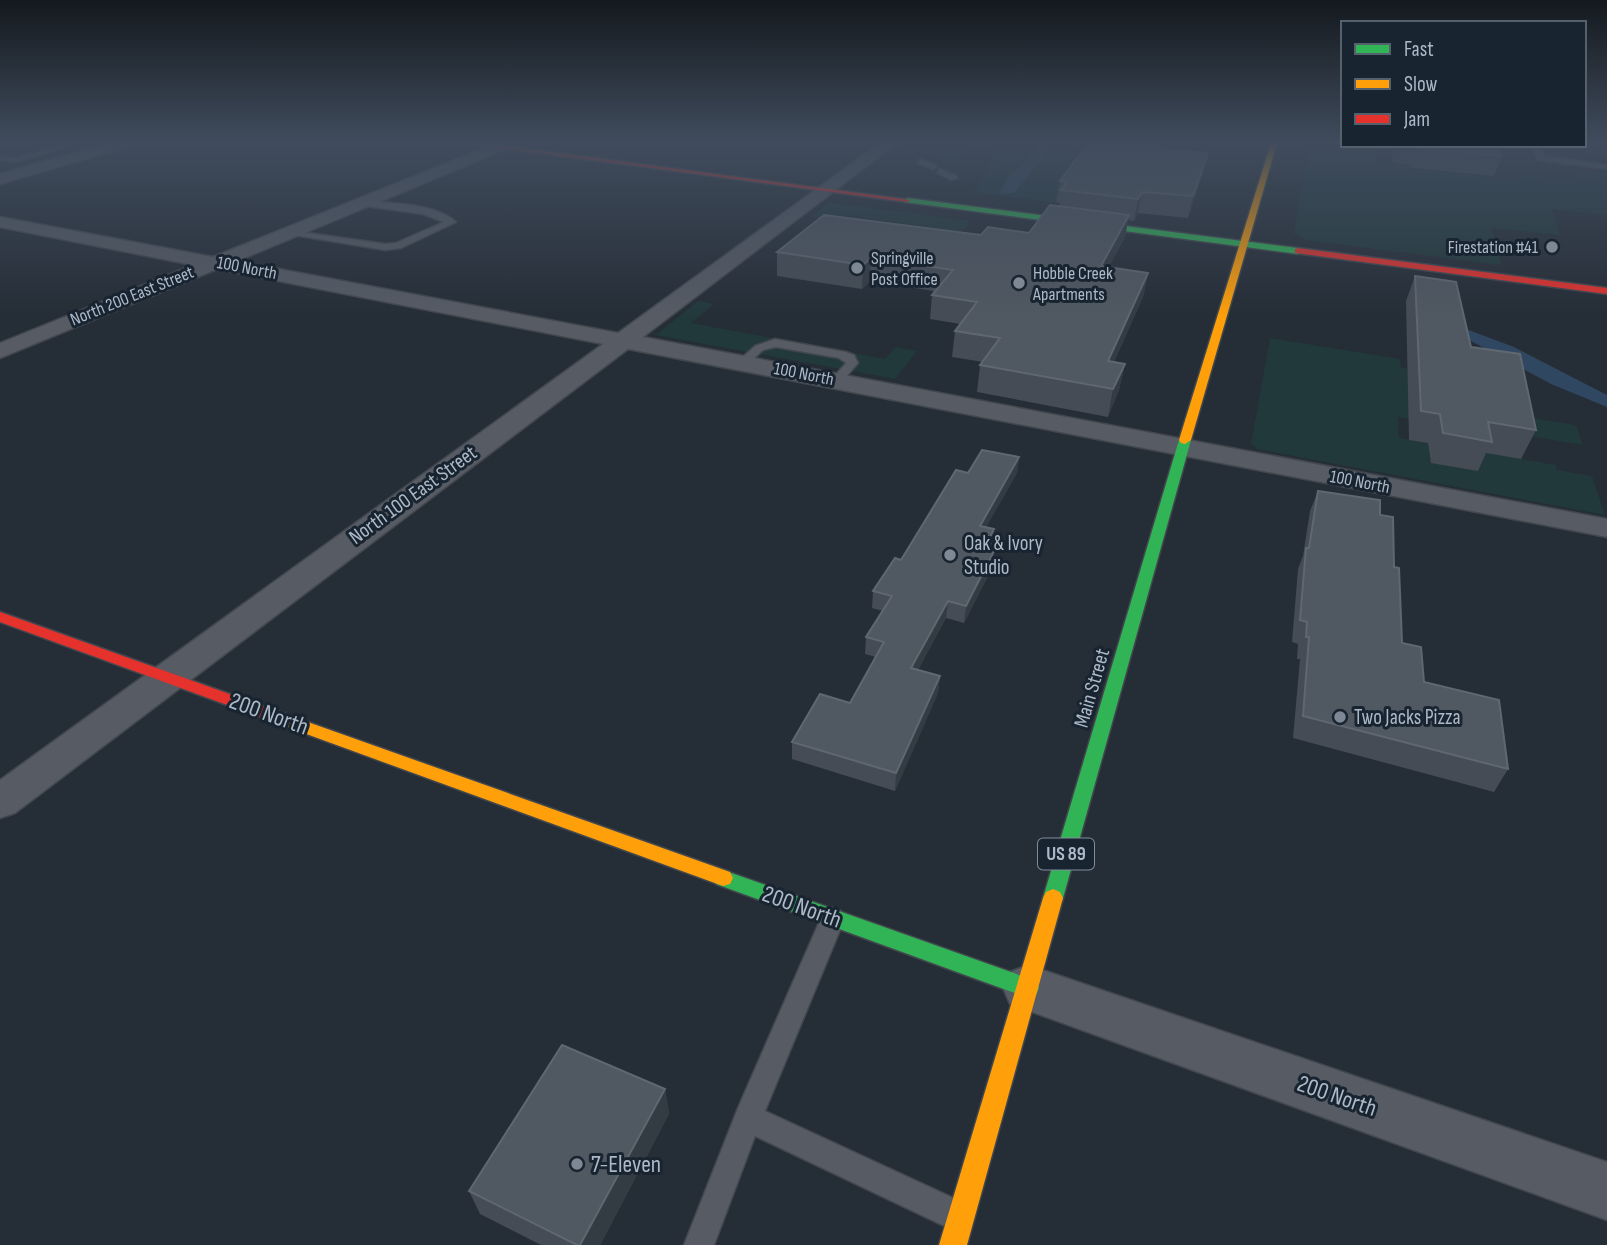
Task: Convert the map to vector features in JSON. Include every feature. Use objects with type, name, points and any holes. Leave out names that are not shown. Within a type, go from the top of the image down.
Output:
[{"type":"street","name":"North 200 East Street","points":[[0,351],[366,201]]},
{"type":"street","name":"North 100 East Street","points":[[0,802],[812,201]]},
{"type":"street","points":[[912,201],[1607,291]]},
{"type":"street","name":"Main Street","points":[[953,1245],[1256,201]]},
{"type":"street","name":"100 North","points":[[0,222],[1607,528]]},
{"type":"street","name":"200 North","points":[[0,617],[1028,988],[1607,1191]]},
{"type":"lane","points":[[287,233],[385,247],[398,246],[451,222],[447,217],[433,214],[361,203]]},
{"type":"lane","points":[[699,1245],[748,1118],[833,918]]},
{"type":"lane","points":[[748,1118],[961,1217]]},
{"type":"green space","points":[[1300,201],[1607,201],[1607,215],[1552,209],[1560,235],[1491,228],[1502,265],[1305,240],[1294,233]]},
{"type":"green space","points":[[828,204],[970,221],[966,228],[958,231],[843,215],[836,221],[809,217]]},
{"type":"green space","points":[[698,301],[714,304],[691,323],[885,359],[896,347],[917,351],[895,379],[656,335]]},
{"type":"green space","points":[[1270,338],[1400,359],[1401,368],[1407,368],[1418,420],[1398,417],[1399,438],[1428,443],[1431,463],[1475,451],[1556,465],[1557,470],[1592,476],[1605,515],[1257,449],[1251,444]]},
{"type":"green space","points":[[1513,415],[1576,425],[1583,445],[1516,434]]},
{"type":"water","points":[[1431,326],[1458,326],[1514,347],[1607,395],[1607,407],[1551,384],[1471,341]]},
{"type":"building","points":[[1050,205],[1129,215],[1101,266],[1148,273],[1108,361],[1125,364],[1113,389],[980,365],[1000,338],[955,331],[977,302],[932,295],[953,270],[871,258],[863,265],[777,252],[824,215],[981,235],[988,227],[1029,233]]},
{"type":"building","points":[[1415,276],[1456,282],[1471,347],[1520,354],[1536,430],[1488,422],[1492,442],[1443,433],[1440,414],[1421,411]]},
{"type":"building","points":[[982,450],[1019,457],[980,526],[994,529],[984,549],[994,551],[966,606],[948,601],[911,668],[940,676],[896,773],[792,742],[820,694],[850,703],[884,642],[866,637],[892,596],[873,591],[895,558],[901,560],[956,470],[968,473]]},
{"type":"building","points":[[1318,491],[1380,500],[1380,515],[1393,517],[1394,567],[1399,568],[1402,643],[1421,647],[1424,682],[1499,700],[1508,769],[1303,716],[1309,637],[1306,637],[1307,622],[1300,620],[1306,548],[1309,548]]},
{"type":"building","name":"7-Eleven","points":[[562,1045],[665,1089],[580,1245],[469,1191]]},
{"type":"traffic: fast","points":[[915,201],[1298,251]]},
{"type":"traffic: fast","points":[[1053,898],[1185,440]]},
{"type":"traffic: fast","points":[[723,878],[1028,988]]},
{"type":"traffic: slow","points":[[1185,440],[1257,201]]},
{"type":"traffic: slow","points":[[274,716],[723,878]]},
{"type":"traffic: slow","points":[[953,1245],[1053,898]]},
{"type":"traffic: jam","points":[[1298,251],[1607,291]]},
{"type":"traffic: jam","points":[[0,617],[274,716]]},
{"type":"place","name":"Firestation #41","points":[[1552,247]]},
{"type":"place","name":"Springville Post Office","points":[[857,268]]},
{"type":"place","name":"Hobble Creek Apartments","points":[[1019,283]]},
{"type":"place","name":"Oak & Ivory Studio","points":[[950,555]]},
{"type":"place","name":"Two Jacks Pizza","points":[[1340,717]]},
{"type":"place","name":"7-Eleven","points":[[577,1164]]}]
